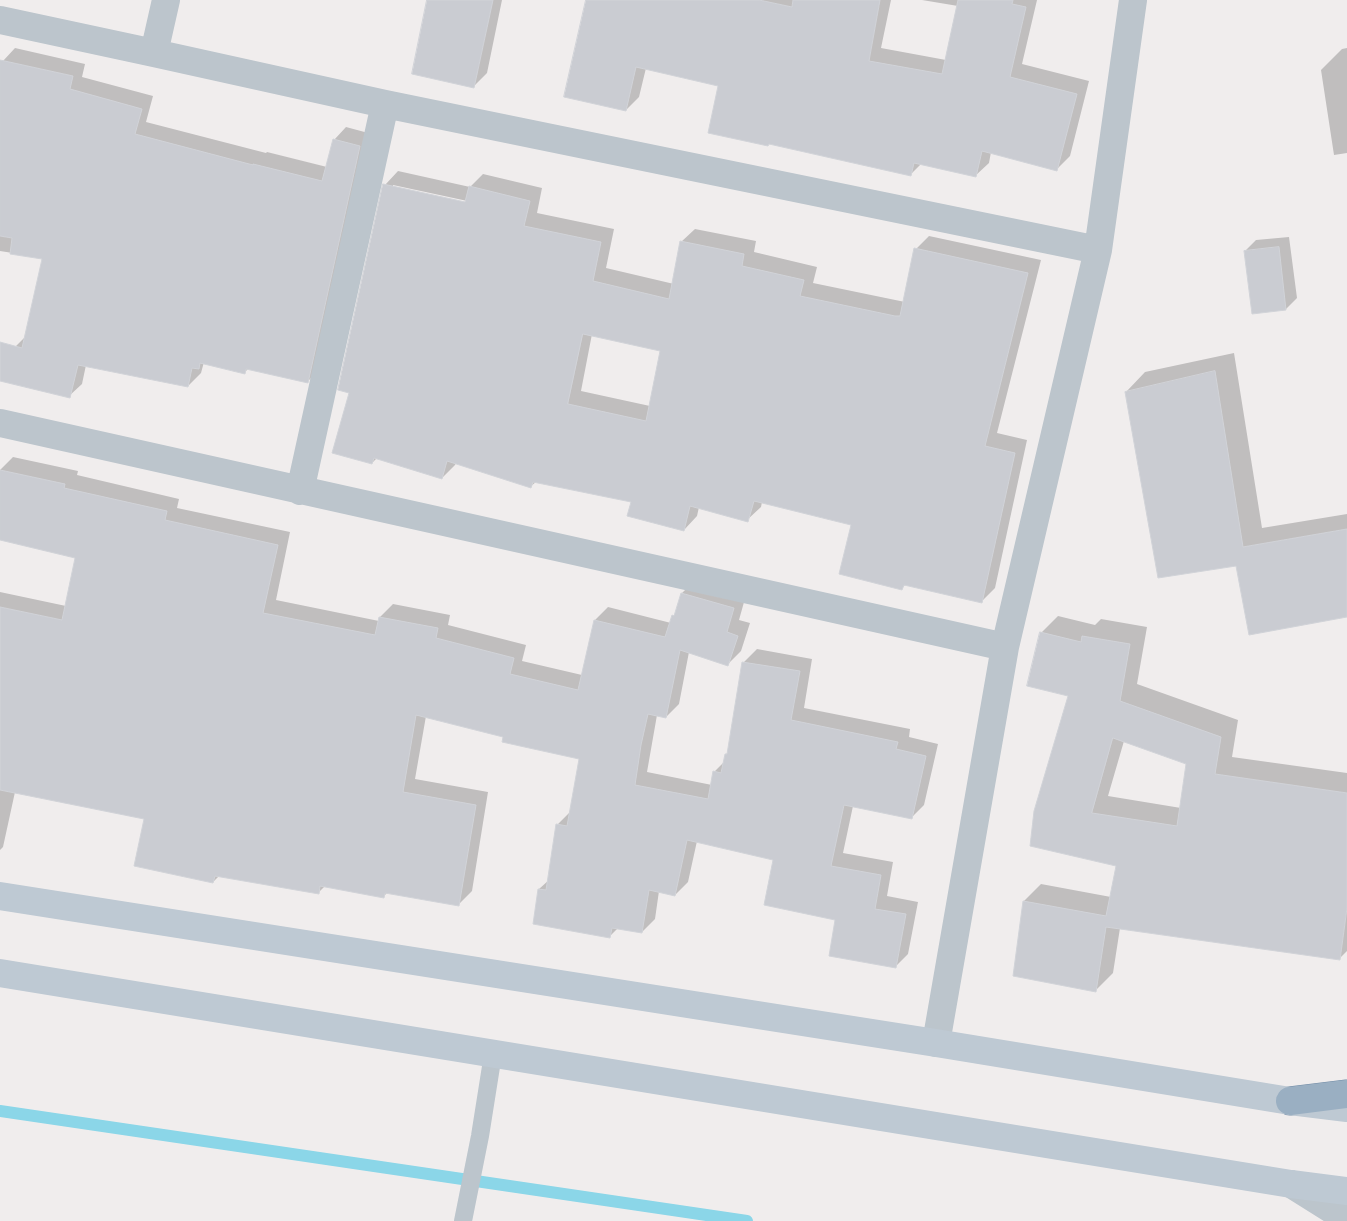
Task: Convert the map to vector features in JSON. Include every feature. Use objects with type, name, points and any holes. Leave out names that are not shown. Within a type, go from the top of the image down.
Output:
[{"type":"highway","points":[[1290,1101],[1347,1094]]},
{"type":"main road","points":[[0,896],[936,1043],[1290,1101],[1347,1108]]},
{"type":"main road","points":[[0,973],[1291,1184],[1347,1191]]},
{"type":"street","points":[[154,52],[166,0]]},
{"type":"street","points":[[936,1043],[1005,647],[1098,250],[1133,0]]},
{"type":"street","points":[[0,20],[154,52],[385,104],[1098,250]]},
{"type":"street","points":[[300,491],[385,104]]},
{"type":"street","points":[[0,423],[1005,647]]},
{"type":"street","points":[[1291,1184],[1347,1219]]},
{"type":"lane","points":[[462,1221],[480,1136],[493,1054]]},
{"type":"building","points":[[427,0],[493,0],[474,88],[412,74]]},
{"type":"building","points":[[586,0],[759,0],[792,7],[793,0],[880,0],[869,61],[942,74],[958,0],[1013,0],[1012,4],[1026,7],[1010,77],[1077,94],[1057,171],[982,151],[976,177],[914,163],[911,176],[769,144],[768,146],[708,133],[718,86],[636,67],[626,111],[564,97]]},
{"type":"building","points":[[0,60],[73,76],[70,89],[142,109],[135,134],[253,165],[322,181],[333,139],[360,146],[308,383],[246,369],[245,374],[200,363],[199,369],[192,368],[188,387],[78,365],[70,398],[0,381],[0,342],[22,348],[42,259],[10,254],[12,238],[0,236]]},
{"type":"building","points":[[383,184],[465,202],[469,186],[530,201],[524,226],[601,242],[593,281],[669,299],[680,241],[744,254],[742,266],[804,280],[800,296],[895,316],[900,316],[914,248],[1028,273],[985,446],[1015,453],[982,603],[904,585],[902,590],[839,574],[851,525],[754,501],[748,522],[690,506],[684,531],[627,516],[631,502],[533,482],[531,488],[447,461],[442,479],[374,458],[372,464],[332,453],[349,393],[338,390]],"holes":[[[583,334],[660,351],[646,421],[568,404]]]},
{"type":"building","points":[[1279,247],[1286,310],[1252,314],[1244,251]]},
{"type":"building","points":[[1215,371],[1243,547],[1347,529],[1347,617],[1249,635],[1236,566],[1158,578],[1125,392]]},
{"type":"building","points":[[0,470],[65,484],[64,488],[167,511],[165,520],[278,545],[263,613],[375,635],[379,617],[438,628],[436,638],[514,658],[510,674],[578,690],[594,620],[665,637],[681,593],[734,608],[727,632],[738,636],[728,666],[680,650],[666,718],[648,714],[635,785],[708,799],[713,771],[721,773],[725,754],[727,754],[742,662],[800,671],[791,720],[898,742],[896,749],[926,756],[912,819],[844,805],[831,866],[881,875],[875,909],[906,914],[896,968],[829,956],[835,920],[764,905],[773,860],[687,840],[675,896],[649,890],[642,933],[612,928],[610,938],[533,924],[538,889],[546,890],[556,824],[567,826],[579,759],[502,742],[503,737],[416,715],[403,792],[476,805],[459,906],[385,893],[384,898],[320,886],[319,894],[215,876],[213,883],[134,866],[144,819],[0,790],[0,607],[62,620],[75,558],[0,540]]},
{"type":"building","points":[[1040,632],[1081,642],[1082,636],[1130,644],[1120,701],[1221,737],[1215,774],[1347,793],[1347,908],[1340,960],[1106,927],[1096,992],[1013,976],[1023,901],[1106,916],[1116,866],[1030,846],[1034,811],[1068,696],[1027,686]],"holes":[[[1113,738],[1186,764],[1177,826],[1092,813]]]},
{"type":"waterway","points":[[0,1111],[747,1221]]}]
